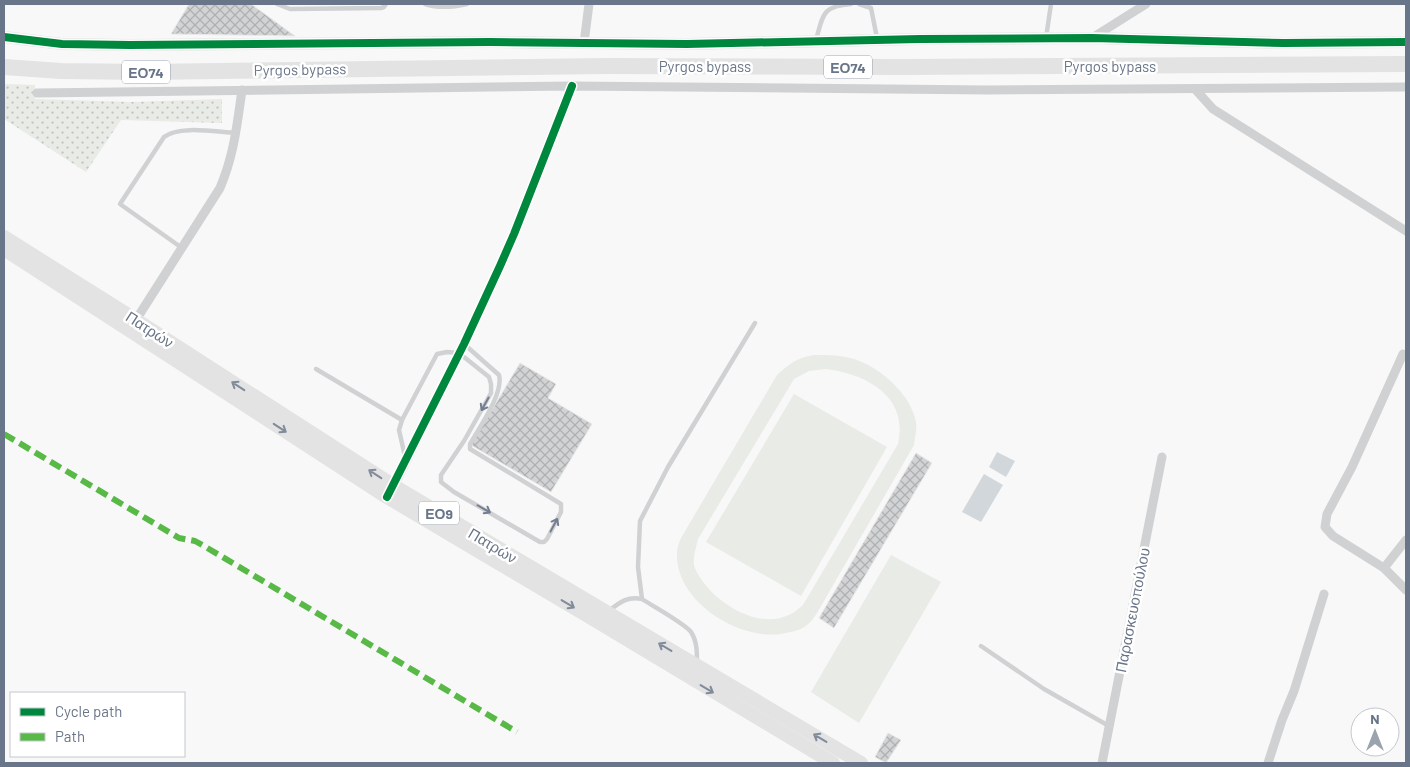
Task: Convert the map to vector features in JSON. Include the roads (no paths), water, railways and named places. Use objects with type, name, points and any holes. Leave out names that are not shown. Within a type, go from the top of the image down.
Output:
[{"type":"highway","name":"Pyrgos bypass","points":[[4,67],[61,71],[146,72],[600,66],[903,67],[1406,64]]},
{"type":"main road","name":"Πατρών","points":[[5,242],[391,492],[543,582],[827,762]]},
{"type":"main road","name":"Πατρών","points":[[543,582],[606,612],[862,763]]},
{"type":"street","points":[[584,43],[590,4]]},
{"type":"street","points":[[1092,38],[1146,4]]},
{"type":"street","points":[[4,37],[62,44],[130,45],[490,42],[687,44],[1092,38],[1284,43],[1406,42]]},
{"type":"street","points":[[391,492],[464,344],[514,234],[572,86]]},
{"type":"street","points":[[37,93],[572,86],[989,90],[1406,87]]},
{"type":"street","points":[[1195,89],[1213,109],[1406,231]]},
{"type":"street","points":[[133,325],[220,188],[229,166],[242,90]]},
{"type":"street","points":[[1403,354],[1352,467],[1327,514],[1325,527],[1333,536],[1384,568],[1406,590]]},
{"type":"street","name":"Παρασκευοπούλου","points":[[1102,763],[1162,457]]},
{"type":"street","points":[[1384,568],[1406,540]]},
{"type":"street","points":[[1268,763],[1294,691],[1324,594]]},
{"type":"lane","points":[[277,4],[290,9],[382,8],[386,4]]},
{"type":"lane","points":[[425,4],[432,6],[460,6],[467,4]]},
{"type":"lane","points":[[816,41],[826,11],[831,7],[851,4]]},
{"type":"lane","points":[[859,4],[871,8],[878,40]]},
{"type":"lane","points":[[1046,39],[1051,4]]},
{"type":"lane","points":[[182,248],[120,204],[167,134],[180,130],[236,133]]},
{"type":"lane","points":[[642,599],[638,567],[640,521],[668,467],[755,323]]},
{"type":"lane","points":[[406,462],[399,430],[402,420],[437,354],[447,352],[459,353],[488,377],[491,384],[490,393],[464,441],[441,475],[441,482],[454,492],[540,542],[544,542],[562,512],[561,504],[469,448],[496,397],[500,380],[499,375],[464,344]]},
{"type":"lane","points":[[316,369],[402,420]]},
{"type":"lane","points":[[606,612],[626,599],[642,599],[688,629],[695,639],[698,652],[697,666]]},
{"type":"lane","points":[[981,646],[1044,689],[1109,726]]}]
